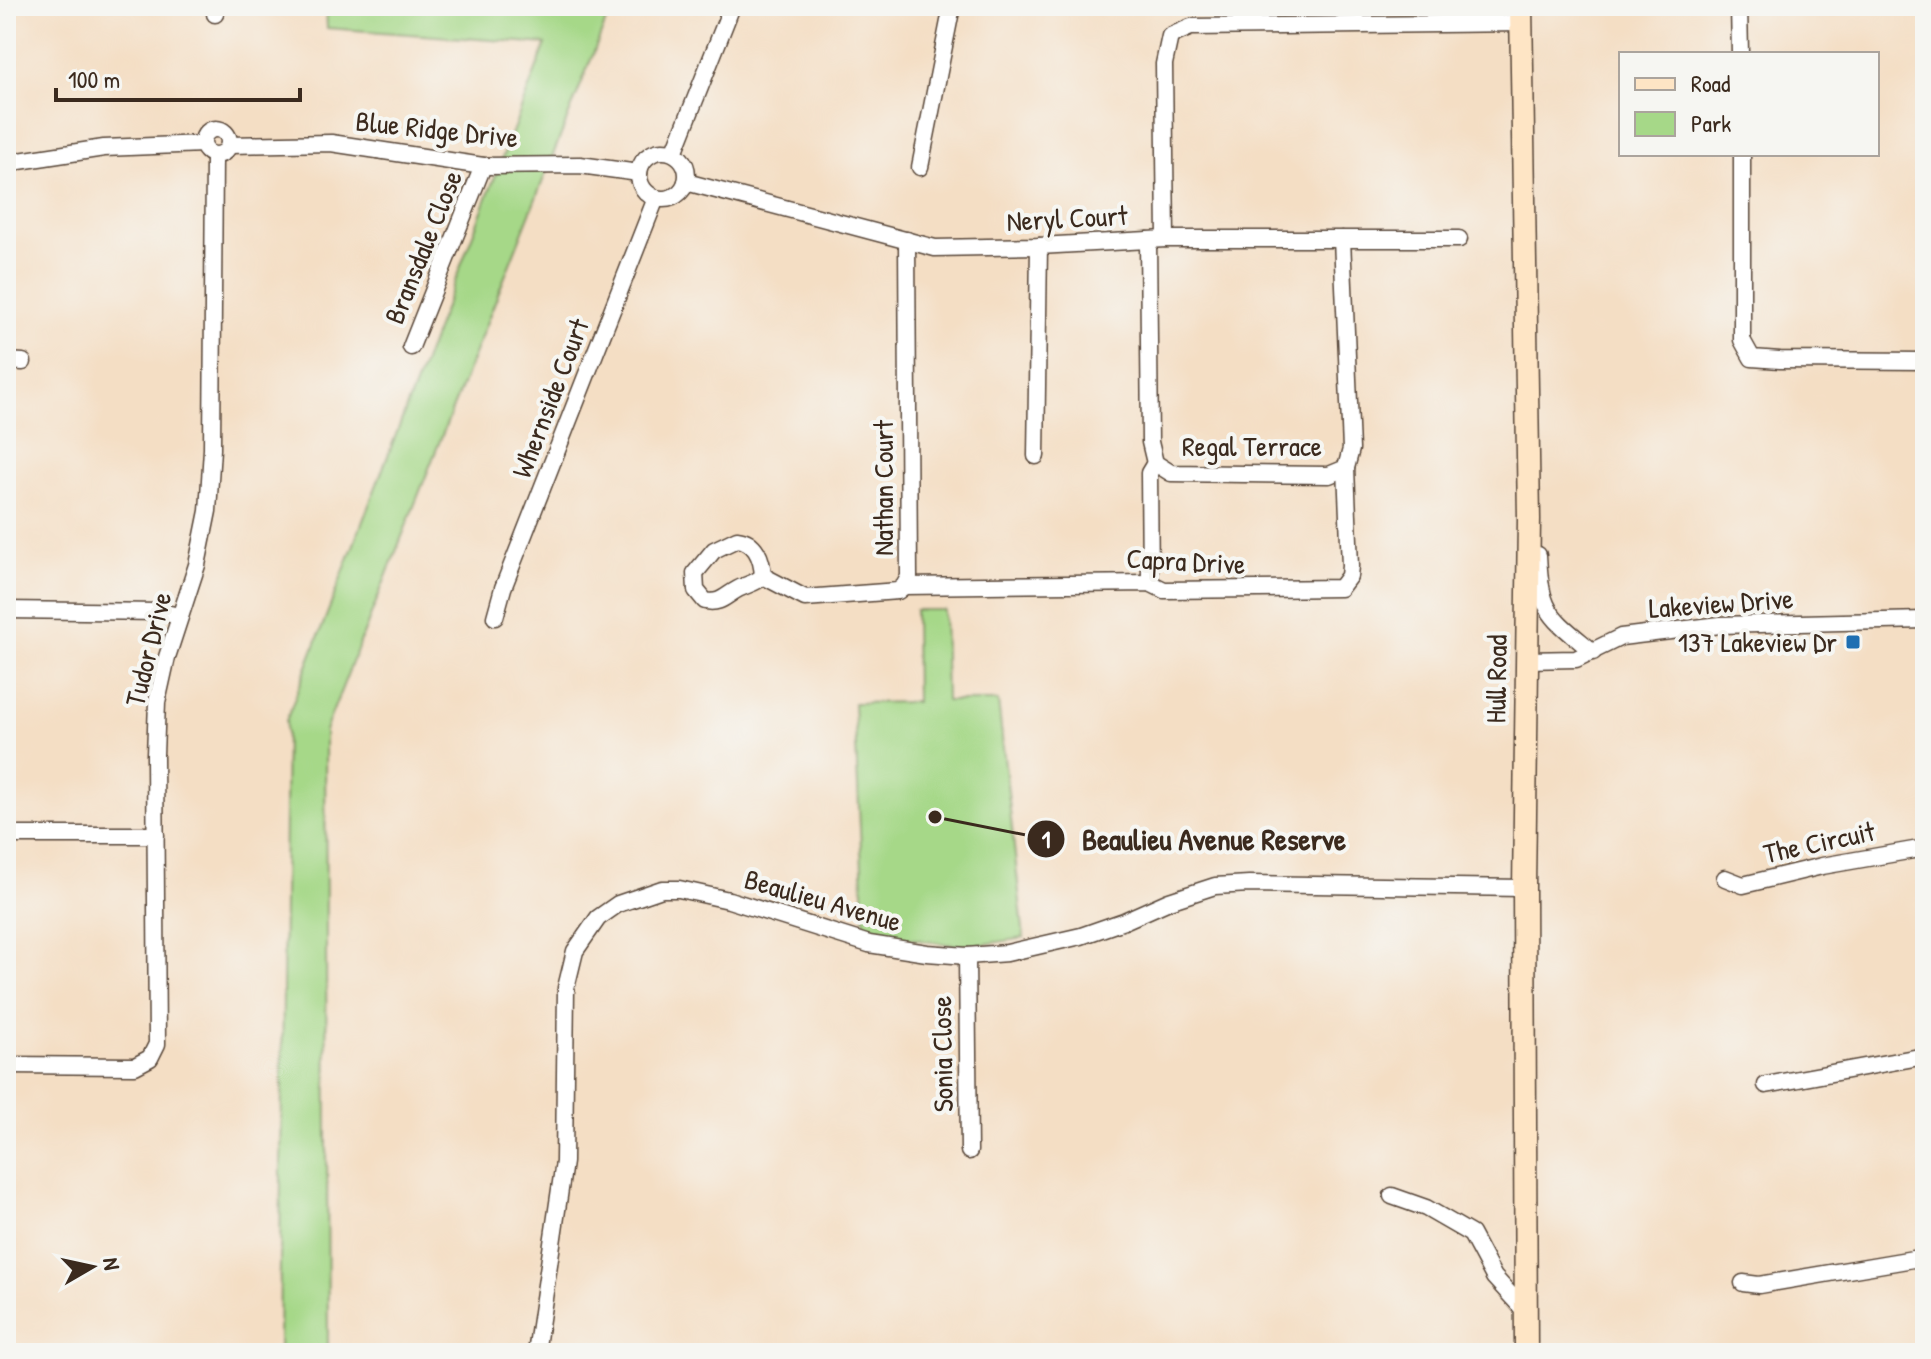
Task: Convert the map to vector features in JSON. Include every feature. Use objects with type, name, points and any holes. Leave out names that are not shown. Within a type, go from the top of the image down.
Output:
[{"type":"main road","name":"Hull Road","points":[[1521,14],[1529,519],[1524,888],[1526,1353]]},
{"type":"street","points":[[674,153],[732,6]]},
{"type":"street","points":[[920,167],[952,6]]},
{"type":"street","points":[[1739,6],[1740,52]]},
{"type":"street","points":[[1166,239],[1164,64],[1170,36],[1191,27],[1521,14]]},
{"type":"street","points":[[6,163],[104,148],[226,152],[229,145],[227,133],[215,129],[207,132],[208,150]]},
{"type":"street","name":"Blue Ridge Drive","points":[[229,145],[331,143],[483,166],[580,165],[639,173]]},
{"type":"street","name":"Tudor Drive","points":[[6,1065],[135,1066],[150,1058],[157,1044],[157,702],[167,657],[197,565],[208,511],[212,449],[208,150]]},
{"type":"street","points":[[662,151],[674,153],[687,171],[686,182],[674,196],[665,199],[647,193],[639,173],[643,162],[651,154],[662,151]]},
{"type":"street","points":[[1742,156],[1742,340],[1752,358],[1925,361]]},
{"type":"street","name":"Bransdale Close","points":[[411,347],[483,166]]},
{"type":"street","name":"Neryl Court","points":[[686,182],[935,248],[1166,239],[1459,239]]},
{"type":"street","name":"Whernside Court","points":[[495,617],[503,588],[656,198]]},
{"type":"street","name":"Regal Terrace","points":[[1148,240],[1150,442],[1155,463],[1171,473],[1329,475],[1346,468],[1351,449],[1342,239]]},
{"type":"street","name":"Nathan Court","points":[[763,576],[805,598],[898,591],[909,577],[907,240]]},
{"type":"street","points":[[1036,456],[1039,246]]},
{"type":"street","points":[[6,361],[23,362]]},
{"type":"street","points":[[1150,583],[1149,473],[1155,463]]},
{"type":"street","name":"Capra Drive","points":[[904,586],[1150,583],[1164,590],[1340,588],[1346,583],[1350,566],[1346,468]]},
{"type":"street","points":[[1529,519],[1538,544],[1542,600],[1562,626],[1593,652]]},
{"type":"street","points":[[737,539],[752,545],[759,555],[763,576],[757,583],[711,603],[701,598],[694,582],[695,573],[707,556],[725,543],[737,539]]},
{"type":"street","points":[[6,610],[160,612],[180,616]]},
{"type":"street","name":"Lakeview Drive","points":[[1525,660],[1576,659],[1621,637],[1720,625],[1925,620]]},
{"type":"street","points":[[6,835],[156,835]]},
{"type":"street","name":"The Circuit","points":[[1725,878],[1743,885],[1822,866],[1925,848]]},
{"type":"street","name":"Beaulieu Avenue","points":[[536,1353],[564,1162],[566,988],[575,951],[598,918],[618,904],[641,894],[679,889],[729,900],[869,944],[967,956],[1007,953],[1081,936],[1215,886],[1524,888]]},
{"type":"street","name":"Sonia Close","points":[[967,956],[969,1151]]},
{"type":"street","points":[[1766,1085],[1925,1056]]},
{"type":"street","points":[[1392,1196],[1426,1208],[1471,1234],[1494,1277],[1525,1311]]},
{"type":"street","points":[[1743,1283],[1759,1285],[1925,1257]]},
{"type":"green space","points":[[326,6],[612,6],[325,731],[328,1353],[279,1353],[286,721],[546,44],[327,28]]},
{"type":"green space","points":[[915,610],[944,610],[946,701],[998,701],[1024,938],[978,945],[953,945],[865,932],[854,703],[916,702]]},
{"type":"place","name":"137 Lakeview Dr","points":[[1853,642]]},
{"type":"place","name":"Beaulieu Avenue Reserve","points":[[935,817]]}]
